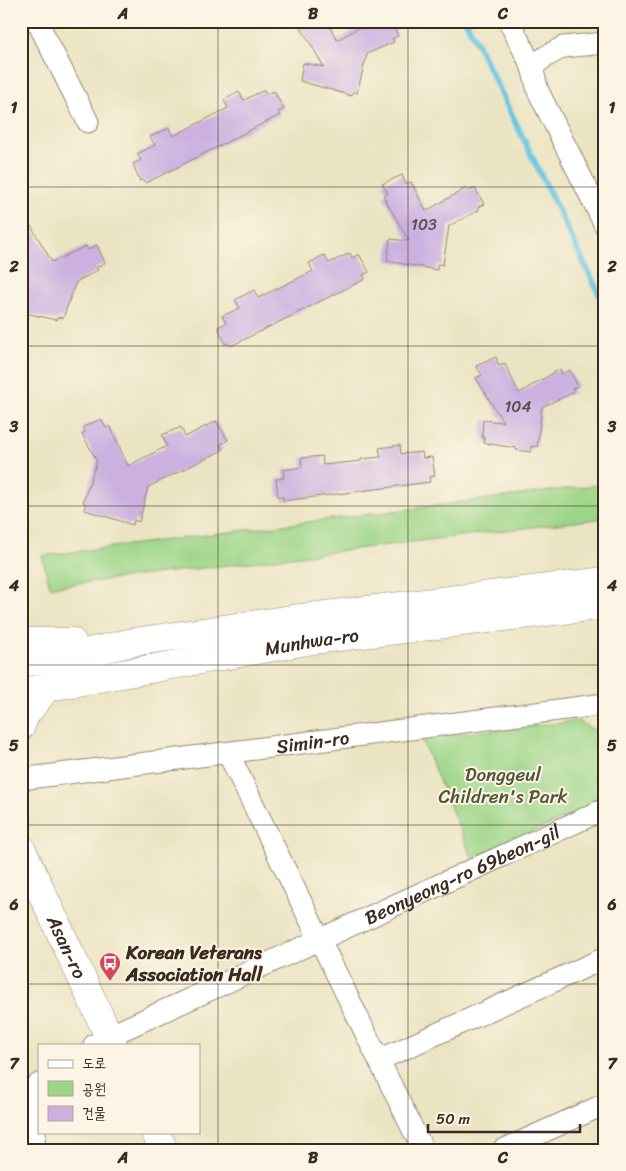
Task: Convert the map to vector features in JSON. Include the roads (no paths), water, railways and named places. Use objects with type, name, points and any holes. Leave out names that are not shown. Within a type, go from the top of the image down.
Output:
[{"type":"main road","name":"Munhwa-ro","points":[[21,663],[71,656],[134,642],[285,620],[605,581]]},
{"type":"main road","name":"Munhwa-ro","points":[[34,689],[313,640],[605,605]]},
{"type":"main road","points":[[21,642],[134,642]]},
{"type":"main road","points":[[21,726],[34,689]]},
{"type":"main road","name":"Asan-ro","points":[[21,848],[105,1042]]},
{"type":"main road","points":[[156,1134],[164,1150]]},
{"type":"street","points":[[37,21],[88,122]]},
{"type":"street","points":[[509,21],[532,67],[538,91],[605,225]]},
{"type":"street","points":[[532,67],[545,56],[563,47],[605,43]]},
{"type":"street","name":"Simin-ro","points":[[21,779],[604,705]]},
{"type":"street","points":[[228,753],[423,1150]]},
{"type":"street","name":"Beonyeong-ro 69beon-gil","points":[[105,1042],[320,940],[605,809]]},
{"type":"street","points":[[379,1060],[605,958]]},
{"type":"street","points":[[32,1150],[35,1130],[29,1100],[31,1090],[38,1085]]},
{"type":"street","points":[[503,1150],[605,1104]]},
{"type":"waterway","points":[[466,21],[605,306]]},
{"type":"place","name":"Korean Veterans Association Hall","points":[[110,982]]},
{"type":"park label","name":"Donggeul Children's Park","points":[[503,785]]}]
